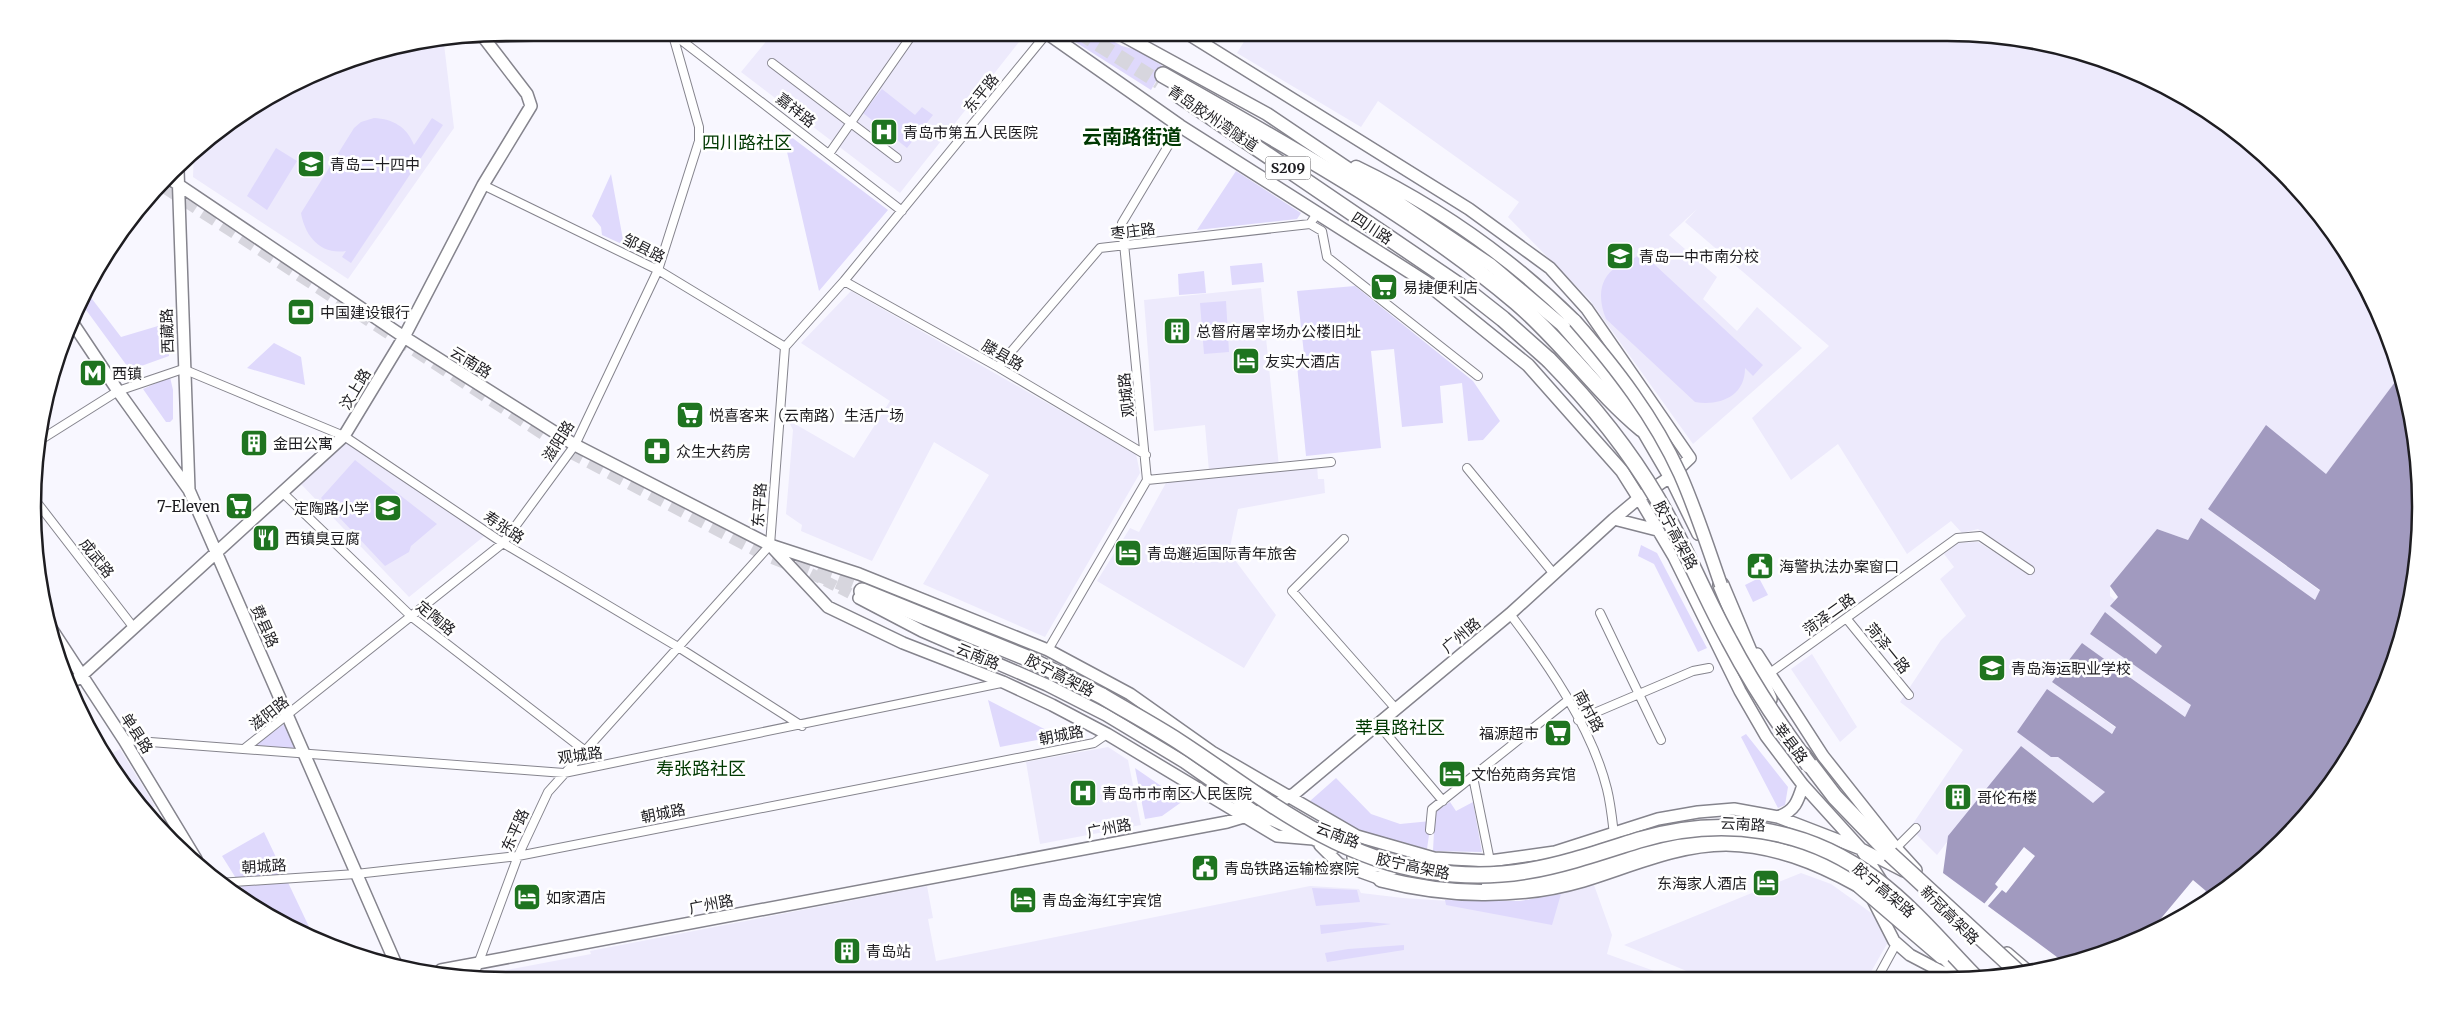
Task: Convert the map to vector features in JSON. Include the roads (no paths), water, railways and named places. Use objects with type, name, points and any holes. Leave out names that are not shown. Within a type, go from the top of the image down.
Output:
[{"type":"highway","name":"青岛胶州湾隧道","points":[[1416,255],[1161,78],[1353,186],[1428,236],[1517,303],[1560,343],[1619,410],[1642,429]]},
{"type":"highway","name":"胶宁高架路","points":[[1416,255],[1489,308],[1549,360],[1597,413],[1648,483],[1675,531],[1735,652],[1788,735],[1835,797],[1893,851]]},
{"type":"highway","points":[[1721,585],[1772,705],[1809,765]]},
{"type":"highway","name":"胶宁高架路","points":[[861,594],[1027,658],[1102,696],[1178,741],[1257,797],[1314,832],[1365,855],[1414,869],[1464,875],[1524,873],[1572,863],[1661,835],[1708,827],[1746,828],[1798,838],[1832,852],[1878,881],[1915,915],[1969,971]]},
{"type":"highway","points":[[1381,878],[1410,886],[1481,893],[1553,886],[1680,849],[1702,845],[1746,844],[1784,852],[1813,861],[1858,884],[1961,972]]},
{"type":"highway","points":[[1893,851],[2014,967]]},
{"type":"highway","name":"新冠高架路","points":[[1893,851],[2004,968]]},
{"type":"main road","name":"四川路","points":[[1058,41],[1180,126],[1424,280],[1528,365],[1622,471],[1638,498]]},
{"type":"main road","points":[[1133,41],[1267,114],[1491,265],[1562,324],[1604,373],[1642,429],[1670,477]]},
{"type":"main road","name":"广州路","points":[[451,968],[1244,818],[1294,794],[1510,614],[1638,498],[1670,477],[1690,458],[1587,309],[1566,283],[1550,268],[1469,209],[1199,41]]},
{"type":"main road","name":"汶上路","points":[[75,680],[217,554],[344,436],[404,337],[483,185],[531,106],[527,94],[487,42]]},
{"type":"main road","points":[[1320,150],[1376,177],[1461,227],[1524,273],[1575,321],[1636,397],[1663,442],[1688,494],[1721,585]]},
{"type":"main road","name":"云南路","points":[[174,182],[404,337],[575,445],[770,545],[860,574],[1048,650],[1130,694],[1212,752],[1357,836],[1434,858],[1490,861],[1556,852],[1658,819],[1698,812],[1734,810],[1778,817],[1861,849],[1930,884]]},
{"type":"main road","name":"西藏路","points":[[174,182],[190,490]]},
{"type":"main road","name":"费县路","points":[[77,329],[118,391],[190,490],[393,958]]},
{"type":"main road","name":"莘县路","points":[[1670,477],[1763,666],[1770,673],[1823,756],[1893,851],[2022,966]]},
{"type":"main road","name":"莘县路","points":[[1638,498],[1674,558],[1740,691],[1766,736],[1803,785],[1861,849],[1909,921],[1958,972]]},
{"type":"main road","points":[[1614,519],[1657,530]]},
{"type":"main road","name":"云南路","points":[[770,545],[828,607],[903,643],[1003,682],[1107,734],[1244,818],[1277,836],[1313,839],[1374,865],[1466,882],[1548,877],[1657,845],[1718,836],[1753,836],[1794,845],[1828,860],[1857,876],[1894,901]]},
{"type":"main road","points":[[861,594],[922,631],[1039,682],[1106,715],[1184,762],[1257,812],[1313,839],[1339,864],[1381,878]]},
{"type":"main road","name":"单县路","points":[[64,648],[124,740],[186,843]]},
{"type":"main road","points":[[1778,817],[1787,814],[1796,806],[1803,785]]},
{"type":"main road","points":[[1857,876],[1871,895],[1879,916],[1896,944],[1910,955],[1944,972]]},
{"type":"street","name":"滋阳路","points":[[244,749],[288,716],[503,543],[575,445],[658,270],[699,141],[699,127],[674,41]]},
{"type":"street","name":"嘉祥路","points":[[682,41],[902,211]]},
{"type":"street","points":[[829,154],[908,41]]},
{"type":"street","name":"东平路","points":[[475,971],[518,856],[548,792],[770,545],[785,347],[844,281],[1040,41]]},
{"type":"street","points":[[772,63],[897,158]]},
{"type":"street","name":"观城路","points":[[1147,480],[1122,223],[1180,126]]},
{"type":"street","name":"邹县路","points":[[483,185],[658,270],[785,347]]},
{"type":"street","points":[[1318,212],[1310,224],[1322,232],[1327,256],[1478,376]]},
{"type":"street","name":"枣庄路","points":[[998,368],[1100,248],[1310,224]]},
{"type":"street","name":"滕县路","points":[[844,281],[1146,455]]},
{"type":"street","points":[[47,436],[118,391],[183,369]]},
{"type":"street","name":"寿张路","points":[[183,369],[344,436],[503,543],[678,646],[802,726]]},
{"type":"street","points":[[1048,650],[1147,480],[1331,462]]},
{"type":"street","points":[[1467,468],[1554,574]]},
{"type":"street","name":"定陶路","points":[[283,493],[412,617],[584,750]]},
{"type":"street","name":"成武路","points":[[41,508],[134,628]]},
{"type":"street","name":"菏泽二路","points":[[1770,673],[1957,538],[1980,536],[2030,570]]},
{"type":"street","points":[[1344,539],[1292,591],[1396,709]]},
{"type":"street","points":[[1600,613],[1661,740]]},
{"type":"street","name":"南村路","points":[[1510,614],[1547,663],[1596,755],[1607,790],[1617,858]]},
{"type":"street","name":"菏泽一路","points":[[1846,618],[1909,695]]},
{"type":"street","points":[[1578,720],[1693,671],[1709,668]]},
{"type":"street","name":"观城路","points":[[124,740],[564,774],[802,726],[1003,682]]},
{"type":"street","points":[[1430,830],[1432,809],[1568,701]]},
{"type":"street","points":[[1378,724],[1443,801]]},
{"type":"street","name":"朝城路","points":[[232,882],[356,874],[518,856],[1094,743],[1107,734]]},
{"type":"street","points":[[1473,777],[1490,861]]},
{"type":"street","points":[[1893,851],[1916,828]]},
{"type":"street","points":[[1881,972],[1896,944]]},
{"type":"tunnel","points":[[1093,41],[1159,82]]},
{"type":"tunnel","points":[[168,188],[575,453],[766,554],[862,591]]},
{"type":"tunnel","points":[[796,566],[859,598]]},
{"type":"place","name":"青岛市第五人民医院","points":[[884,132]]},
{"type":"place","name":"青岛二十四中","points":[[311,164]]},
{"type":"place","name":"青岛一中市南分校","points":[[1620,256]]},
{"type":"place","name":"易捷便利店","points":[[1384,287]]},
{"type":"place","name":"中国建设银行","points":[[301,312]]},
{"type":"place","name":"总督府屠宰场办公楼旧址","points":[[1177,331]]},
{"type":"place","name":"友实大酒店","points":[[1246,361]]},
{"type":"place","name":"西镇","points":[[93,373]]},
{"type":"place","name":"悦喜客来（云南路）生活广场","points":[[690,415]]},
{"type":"place","name":"金田公寓","points":[[254,443]]},
{"type":"place","name":"众生大药房","points":[[657,451]]},
{"type":"place","name":"7-Eleven","points":[[239,506]]},
{"type":"place","name":"定陶路小学","points":[[388,508]]},
{"type":"place","name":"西镇臭豆腐","points":[[266,538]]},
{"type":"place","name":"青岛邂逅国际青年旅舍","points":[[1128,553]]},
{"type":"place","name":"海警执法办案窗口","points":[[1760,566]]},
{"type":"place","name":"青岛海运职业学校","points":[[1992,668]]},
{"type":"place","name":"福源超市","points":[[1558,733]]},
{"type":"place","name":"文怡苑商务宾馆","points":[[1452,774]]},
{"type":"place","name":"青岛市市南区人民医院","points":[[1083,793]]},
{"type":"place","name":"哥伦布楼","points":[[1958,797]]},
{"type":"place","name":"青岛铁路运输检察院","points":[[1205,868]]},
{"type":"place","name":"东海家人酒店","points":[[1766,883]]},
{"type":"place","name":"如家酒店","points":[[527,897]]},
{"type":"place","name":"青岛金海红宇宾馆","points":[[1023,900]]},
{"type":"place","name":"青岛站","points":[[847,951]]},
{"type":"district","name":"云南路街道","points":[[1132,136]]},
{"type":"district","name":"四川路社区","points":[[747,142]]},
{"type":"district","name":"莘县路社区","points":[[1400,727]]},
{"type":"district","name":"寿张路社区","points":[[701,768]]}]
